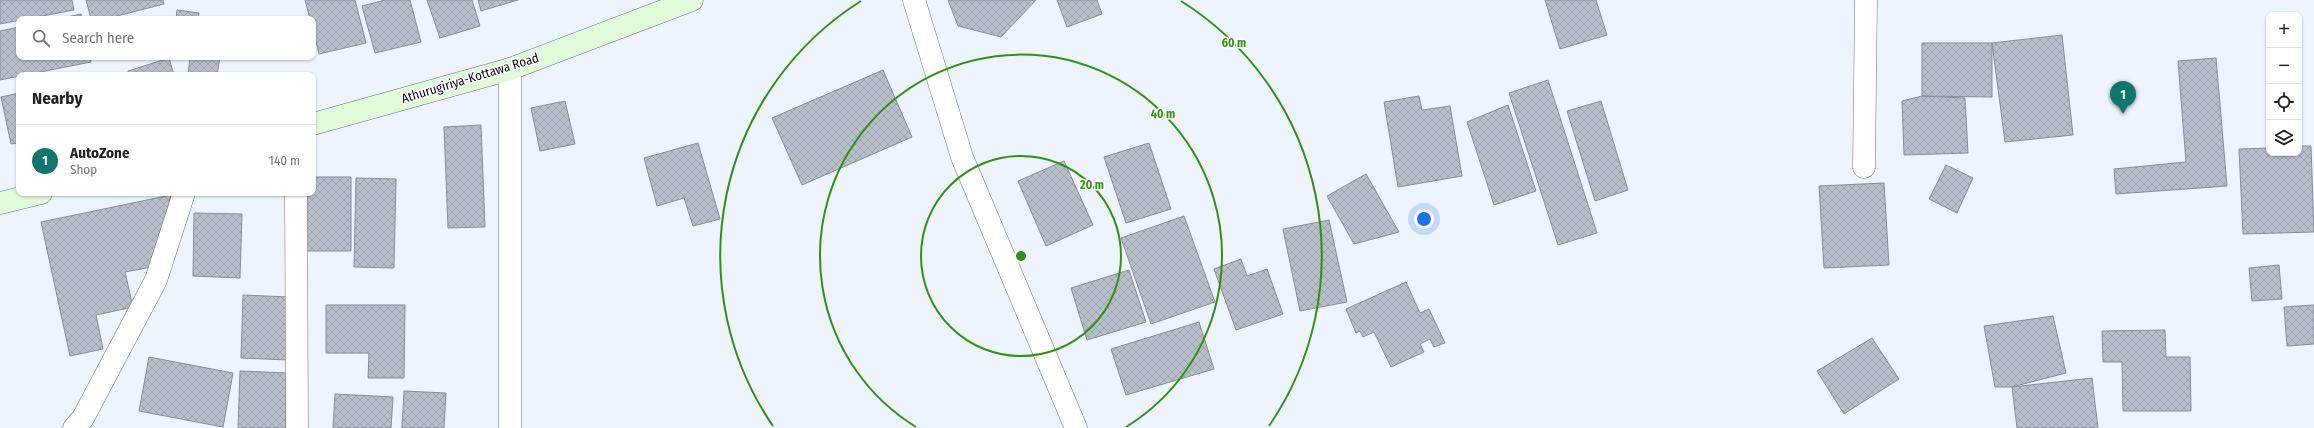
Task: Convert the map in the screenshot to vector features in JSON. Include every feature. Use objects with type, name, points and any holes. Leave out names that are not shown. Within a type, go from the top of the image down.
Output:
[{"type":"main road","name":"Athurugiriya-Kottawa Road","points":[[316,123],[510,69],[692,0]]},
{"type":"main road","points":[[0,203],[29,196]]},
{"type":"street","points":[[914,0],[962,157],[1076,428]]},
{"type":"street","points":[[1864,168],[1866,0]]},
{"type":"street","points":[[510,69],[510,428]]},
{"type":"street","points":[[74,428],[83,418],[156,280],[183,196]]},
{"type":"street","points":[[296,196],[298,428]]},
{"type":"building","points":[[0,0],[72,0],[74,10],[42,16],[16,16],[16,21],[0,24]]},
{"type":"building","points":[[86,0],[163,0],[164,4],[117,16],[90,16]]},
{"type":"building","points":[[305,0],[355,0],[366,43],[319,54],[316,42],[316,16],[309,16]]},
{"type":"building","points":[[385,0],[410,0],[421,42],[375,53],[362,6]]},
{"type":"building","points":[[427,0],[472,0],[480,26],[440,38]]},
{"type":"building","points":[[478,0],[518,0],[481,11]]},
{"type":"building","points":[[948,0],[1036,0],[1001,37],[958,26]]},
{"type":"building","points":[[1057,0],[1097,0],[1102,14],[1067,27]]},
{"type":"building","points":[[1545,0],[1596,0],[1607,35],[1560,49]]},
{"type":"building","points":[[177,10],[199,13],[198,16],[176,16]]},
{"type":"building","points":[[16,28],[16,60],[91,60],[91,62],[40,72],[16,72],[16,77],[0,80],[0,31]]},
{"type":"building","points":[[2062,35],[2073,135],[2005,142],[1992,43]]},
{"type":"building","points":[[1922,43],[1992,43],[1992,97],[1922,96]]},
{"type":"building","points":[[2216,58],[2227,186],[2116,194],[2114,169],[2186,162],[2178,61]]},
{"type":"building","points":[[163,60],[170,60],[173,72],[128,72]]},
{"type":"building","points":[[190,60],[220,60],[218,72],[188,72]]},
{"type":"building","points":[[883,70],[912,137],[802,185],[772,118]]},
{"type":"building","points":[[1548,80],[1597,233],[1558,245],[1509,93]]},
{"type":"building","points":[[16,94],[16,143],[11,144],[1,97]]},
{"type":"building","points":[[1419,96],[1422,110],[1450,106],[1462,176],[1398,187],[1384,102]]},
{"type":"building","points":[[1922,96],[1965,98],[1968,153],[1904,155],[1902,101]]},
{"type":"building","points":[[565,101],[575,144],[540,151],[531,108]]},
{"type":"building","points":[[1601,101],[1628,190],[1595,201],[1567,111]]},
{"type":"building","points":[[1508,105],[1536,191],[1494,205],[1467,122]]},
{"type":"building","points":[[481,125],[485,227],[448,228],[444,127]]},
{"type":"building","points":[[698,143],[720,219],[693,226],[684,198],[657,206],[644,158]]},
{"type":"building","points":[[1149,143],[1171,209],[1126,223],[1104,157]]},
{"type":"building","points":[[2302,146],[2311,146],[2314,232],[2243,234],[2239,149],[2266,148],[2266,156],[2302,156]]},
{"type":"building","points":[[1064,161],[1093,225],[1046,246],[1018,181]]},
{"type":"building","points":[[1946,165],[1973,178],[1957,213],[1929,199]]},
{"type":"building","points":[[1366,174],[1399,232],[1354,244],[1327,196]]},
{"type":"building","points":[[316,177],[351,177],[351,251],[303,251],[303,196],[316,196]]},
{"type":"building","points":[[356,178],[396,179],[394,268],[354,267]]},
{"type":"building","points":[[1884,183],[1889,265],[1824,268],[1819,186]]},
{"type":"building","points":[[171,196],[152,267],[125,272],[133,307],[96,315],[103,349],[70,356],[41,222]]},
{"type":"building","points":[[194,213],[242,214],[240,278],[193,276]]},
{"type":"building","points":[[1184,216],[1215,302],[1151,324],[1121,238]]},
{"type":"building","points":[[1329,220],[1347,302],[1300,311],[1283,229]]},
{"type":"building","points":[[1241,259],[1247,276],[1267,269],[1283,314],[1236,330],[1214,269]]},
{"type":"building","points":[[2279,265],[2282,299],[2252,301],[2249,268]]},
{"type":"building","points":[[1129,270],[1146,322],[1087,340],[1071,288]]},
{"type":"building","points":[[1406,282],[1420,313],[1429,309],[1445,343],[1434,347],[1430,339],[1420,344],[1424,352],[1391,367],[1374,332],[1363,337],[1360,331],[1356,333],[1346,309]]},
{"type":"building","points":[[243,295],[289,297],[288,360],[241,358]]},
{"type":"building","points":[[326,305],[405,305],[404,378],[368,378],[369,353],[326,353]]},
{"type":"building","points":[[2314,305],[2314,344],[2287,346],[2284,307]]},
{"type":"building","points":[[2053,316],[2066,373],[2012,387],[1995,387],[1984,326]]},
{"type":"building","points":[[1199,322],[1214,369],[1126,395],[1111,349]]},
{"type":"building","points":[[2165,330],[2166,357],[2190,357],[2191,411],[2123,411],[2122,362],[2103,362],[2102,331]]},
{"type":"building","points":[[1872,338],[1899,379],[1844,414],[1817,371]]},
{"type":"building","points":[[149,357],[233,373],[223,427],[139,411]]},
{"type":"building","points":[[240,371],[287,373],[286,428],[238,428]]},
{"type":"building","points":[[2092,378],[2098,428],[2017,428],[2012,387]]},
{"type":"building","points":[[404,391],[446,393],[444,428],[402,428]]},
{"type":"building","points":[[335,394],[393,397],[391,428],[333,428]]},
{"type":"place","name":"AutoZone","points":[[2123,114]]}]
